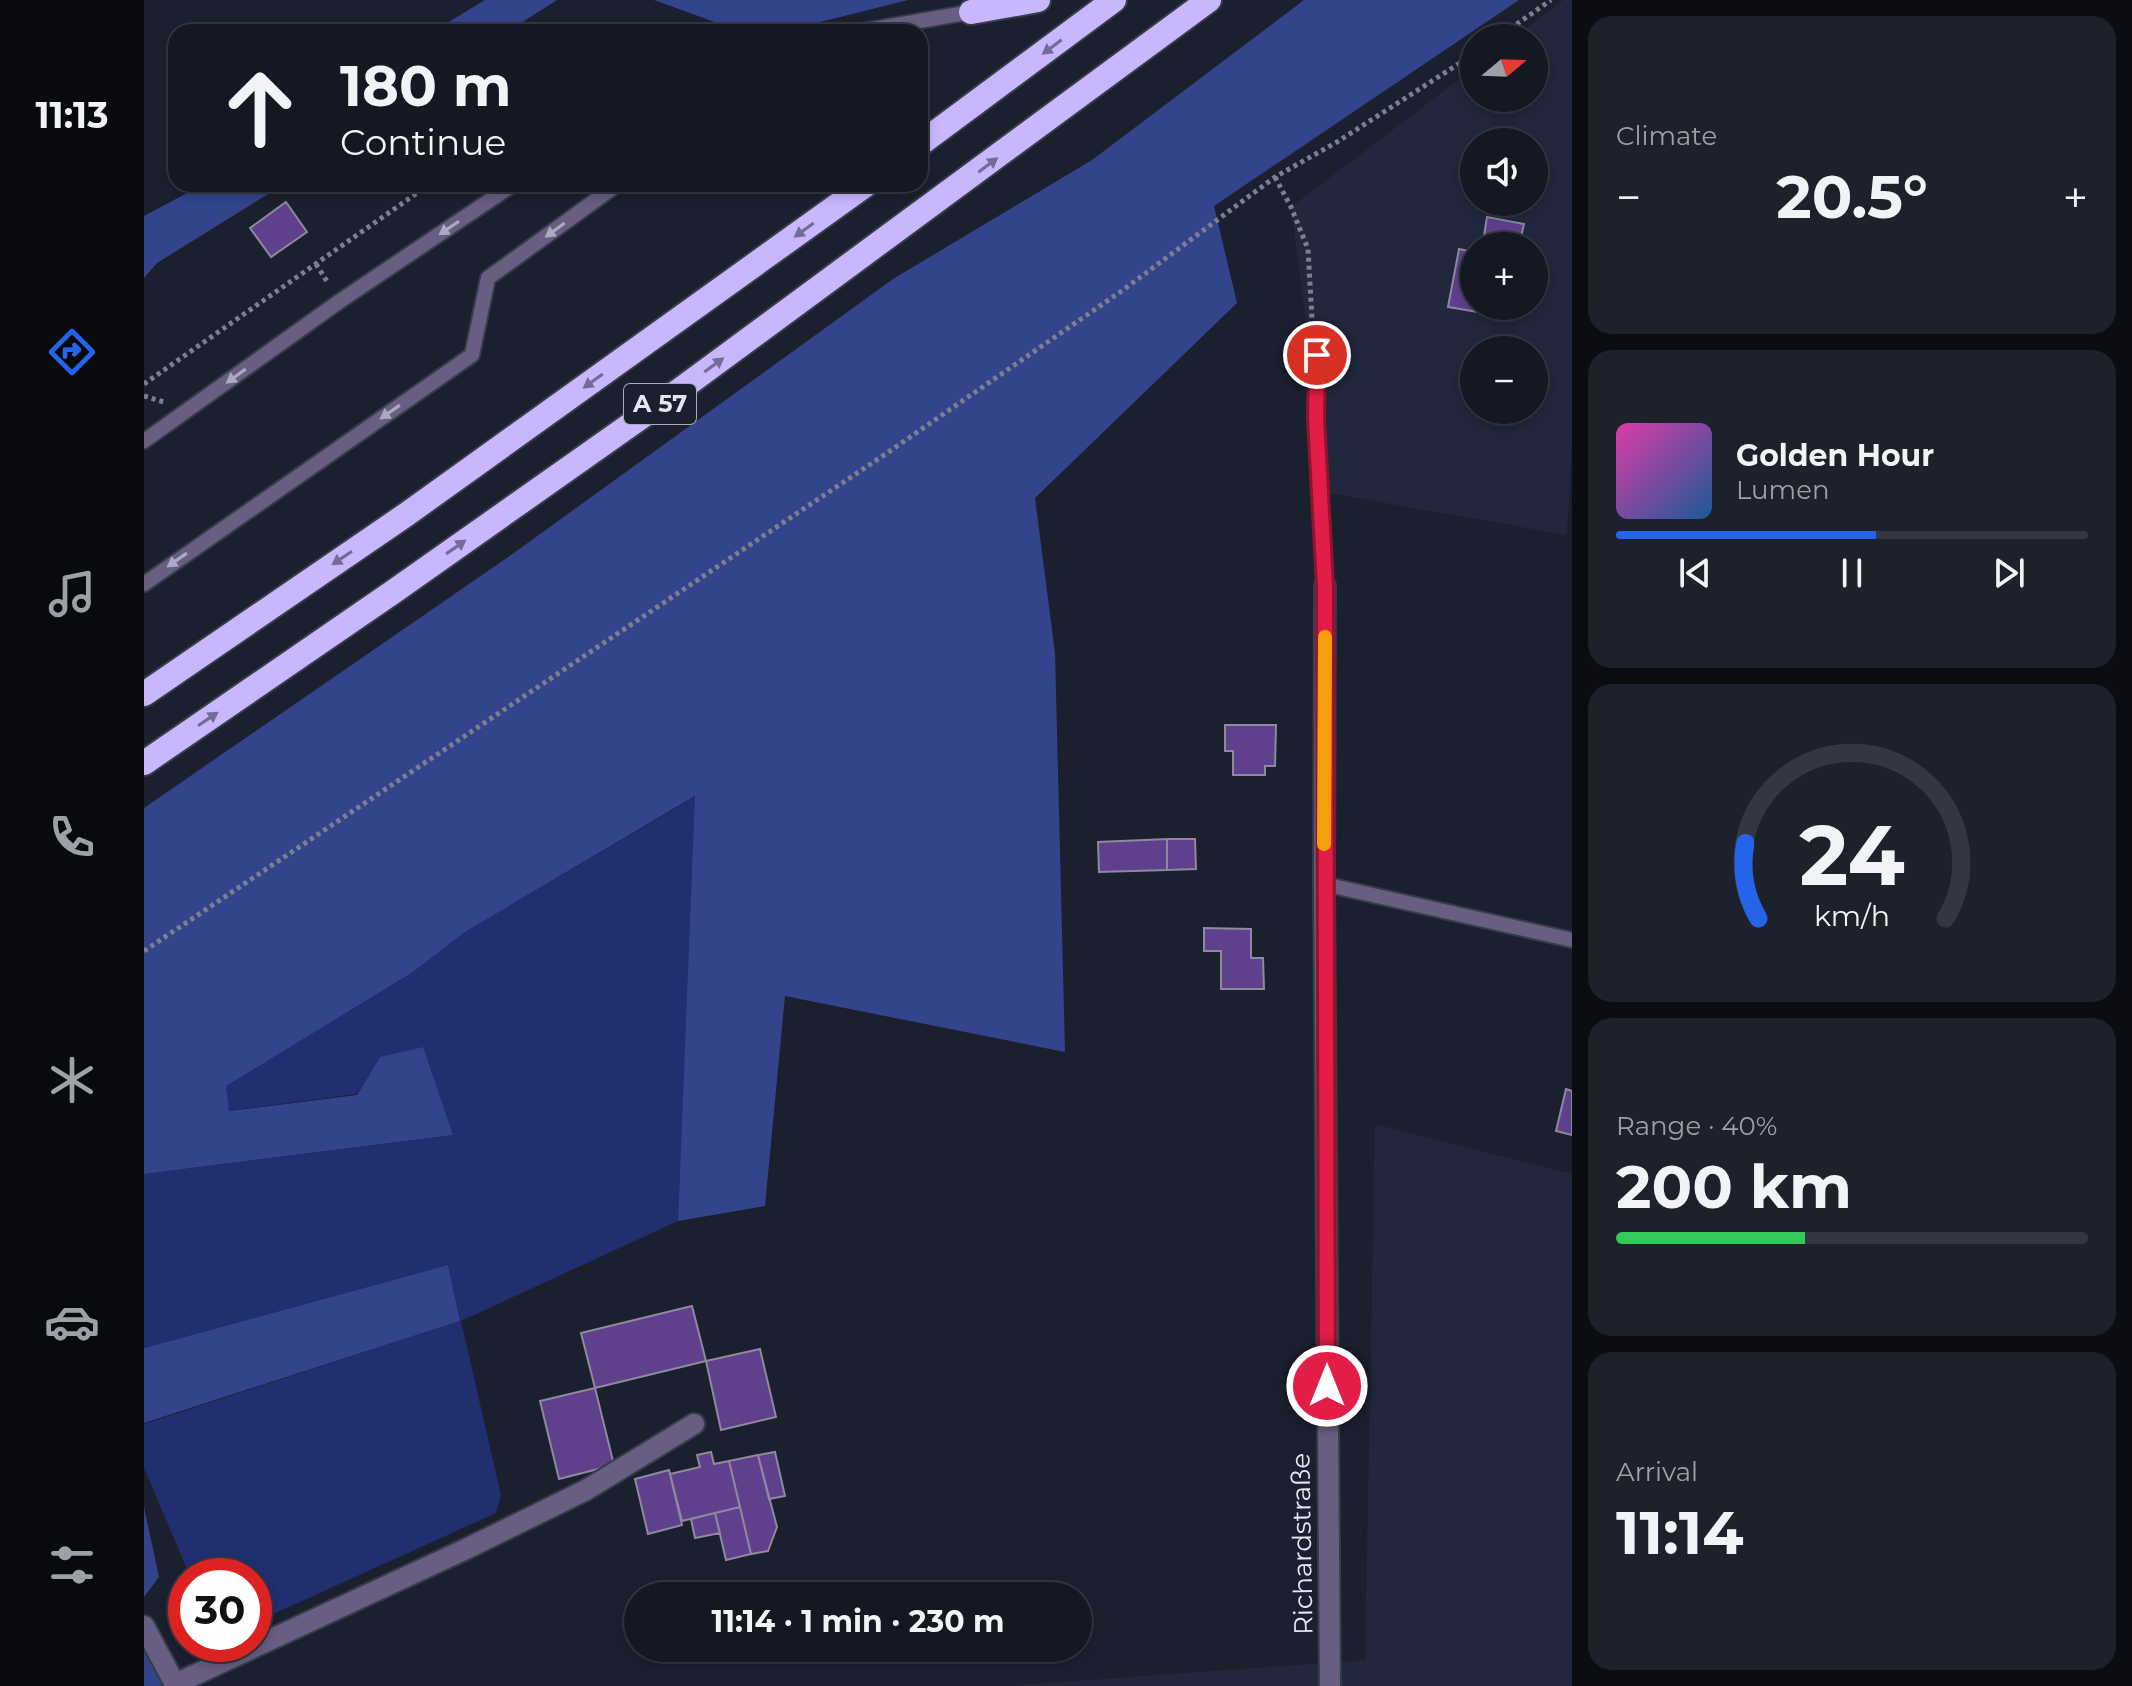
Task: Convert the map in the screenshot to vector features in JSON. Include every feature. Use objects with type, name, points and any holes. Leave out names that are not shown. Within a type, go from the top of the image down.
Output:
[{"type":"highway","points":[[971,12],[1038,0]]},
{"type":"highway","points":[[928,138],[1114,0]]},
{"type":"highway","name":"A 57","points":[[144,763],[681,389],[1209,0]]},
{"type":"highway","name":"A 57","points":[[144,694],[407,514],[856,192]]},
{"type":"street","name":"Richardstraße","points":[[1325,586],[1330,1686]]},
{"type":"street","points":[[144,1626],[176,1685],[586,1490],[694,1424]]},
{"type":"lane","points":[[902,24],[971,12]]},
{"type":"lane","points":[[144,441],[340,301],[502,192]]},
{"type":"lane","points":[[144,584],[472,355],[488,278],[607,192]]},
{"type":"lane","points":[[1317,355],[1316,418],[1325,586]]},
{"type":"lane","points":[[1324,884],[1572,940]]},
{"type":"path","points":[[1517,24],[1551,0]]},
{"type":"path","points":[[144,951],[887,453],[1123,290],[1275,177],[1337,142],[1460,63]]},
{"type":"path","points":[[1275,177],[1308,249],[1311,322],[1317,355]]},
{"type":"path","points":[[144,384],[419,192]]},
{"type":"shaded area","points":[[485,0],[557,0],[520,24],[445,24]]},
{"type":"shaded area","points":[[654,0],[908,0],[812,24],[720,24]]},
{"type":"shaded area","points":[[1304,0],[1519,0],[1483,24],[1460,24],[1460,40],[1214,206],[1237,303],[1035,498],[1055,653],[1065,1052],[785,996],[765,1206],[678,1221],[695,796],[465,932],[413,972],[226,1086],[229,1111],[357,1095],[380,1057],[423,1047],[453,1135],[144,1174],[144,808],[511,555],[893,279],[1092,160]]},
{"type":"shaded area","points":[[1563,0],[1572,0],[1572,444],[1567,535],[1328,493],[1291,207],[1460,79],[1460,112],[1548,112],[1548,24],[1531,24]]},
{"type":"shaded area","points":[[189,192],[271,192],[157,263],[144,278],[144,216]]},
{"type":"shaded area","points":[[696,796],[678,1221],[461,1321],[501,1495],[496,1513],[272,1615],[272,1558],[182,1558],[144,1468],[144,1424],[460,1321],[448,1265],[144,1348],[144,1174],[453,1135],[380,1057],[357,1094],[228,1111],[226,1085],[413,972],[465,932]]},
{"type":"shaded area","points":[[1375,1124],[1572,1174],[1572,1686],[1007,1686],[1365,1660]]},
{"type":"shaded area","points":[[448,1265],[460,1321],[144,1423],[144,1348]]},
{"type":"shaded area","points":[[144,1507],[159,1577],[144,1597]]},
{"type":"shaded area","points":[[144,1647],[166,1686],[144,1686]]},
{"type":"building","points":[[286,202],[307,232],[271,257],[250,228]]},
{"type":"building","points":[[1487,217],[1524,224],[1522,232],[1485,232]]},
{"type":"building","points":[[1459,249],[1460,309],[1448,307]]},
{"type":"building","points":[[1225,725],[1276,725],[1275,766],[1265,766],[1265,775],[1233,775],[1233,751],[1225,751]]},
{"type":"building","points":[[1167,839],[1167,870],[1099,872],[1098,842]]},
{"type":"building","points":[[1167,839],[1195,839],[1196,869],[1167,870]]},
{"type":"building","points":[[1204,928],[1251,929],[1251,958],[1263,958],[1264,989],[1221,989],[1221,951],[1204,951]]},
{"type":"building","points":[[1566,1089],[1572,1091],[1572,1135],[1556,1131]]},
{"type":"building","points":[[692,1306],[706,1361],[595,1388],[581,1333]]},
{"type":"building","points":[[760,1349],[776,1417],[721,1430],[706,1361]]},
{"type":"building","points":[[595,1388],[614,1465],[559,1479],[540,1401]]},
{"type":"building","points":[[711,1452],[714,1464],[729,1461],[740,1507],[682,1521],[670,1474],[700,1467],[697,1455]]},
{"type":"building","points":[[775,1452],[785,1496],[769,1499],[758,1455]]},
{"type":"building","points":[[758,1455],[777,1527],[768,1551],[751,1554],[729,1461]]},
{"type":"building","points":[[669,1470],[682,1525],[648,1534],[635,1479]]},
{"type":"building","points":[[740,1507],[751,1554],[726,1560],[715,1513]]},
{"type":"building","points":[[715,1513],[720,1533],[695,1538],[691,1519]]},
{"type":"slow traffic","points":[[1324,844],[1325,637]]},
{"type":"route","points":[[1317,355],[1316,418],[1325,586],[1327,1386]]}]
